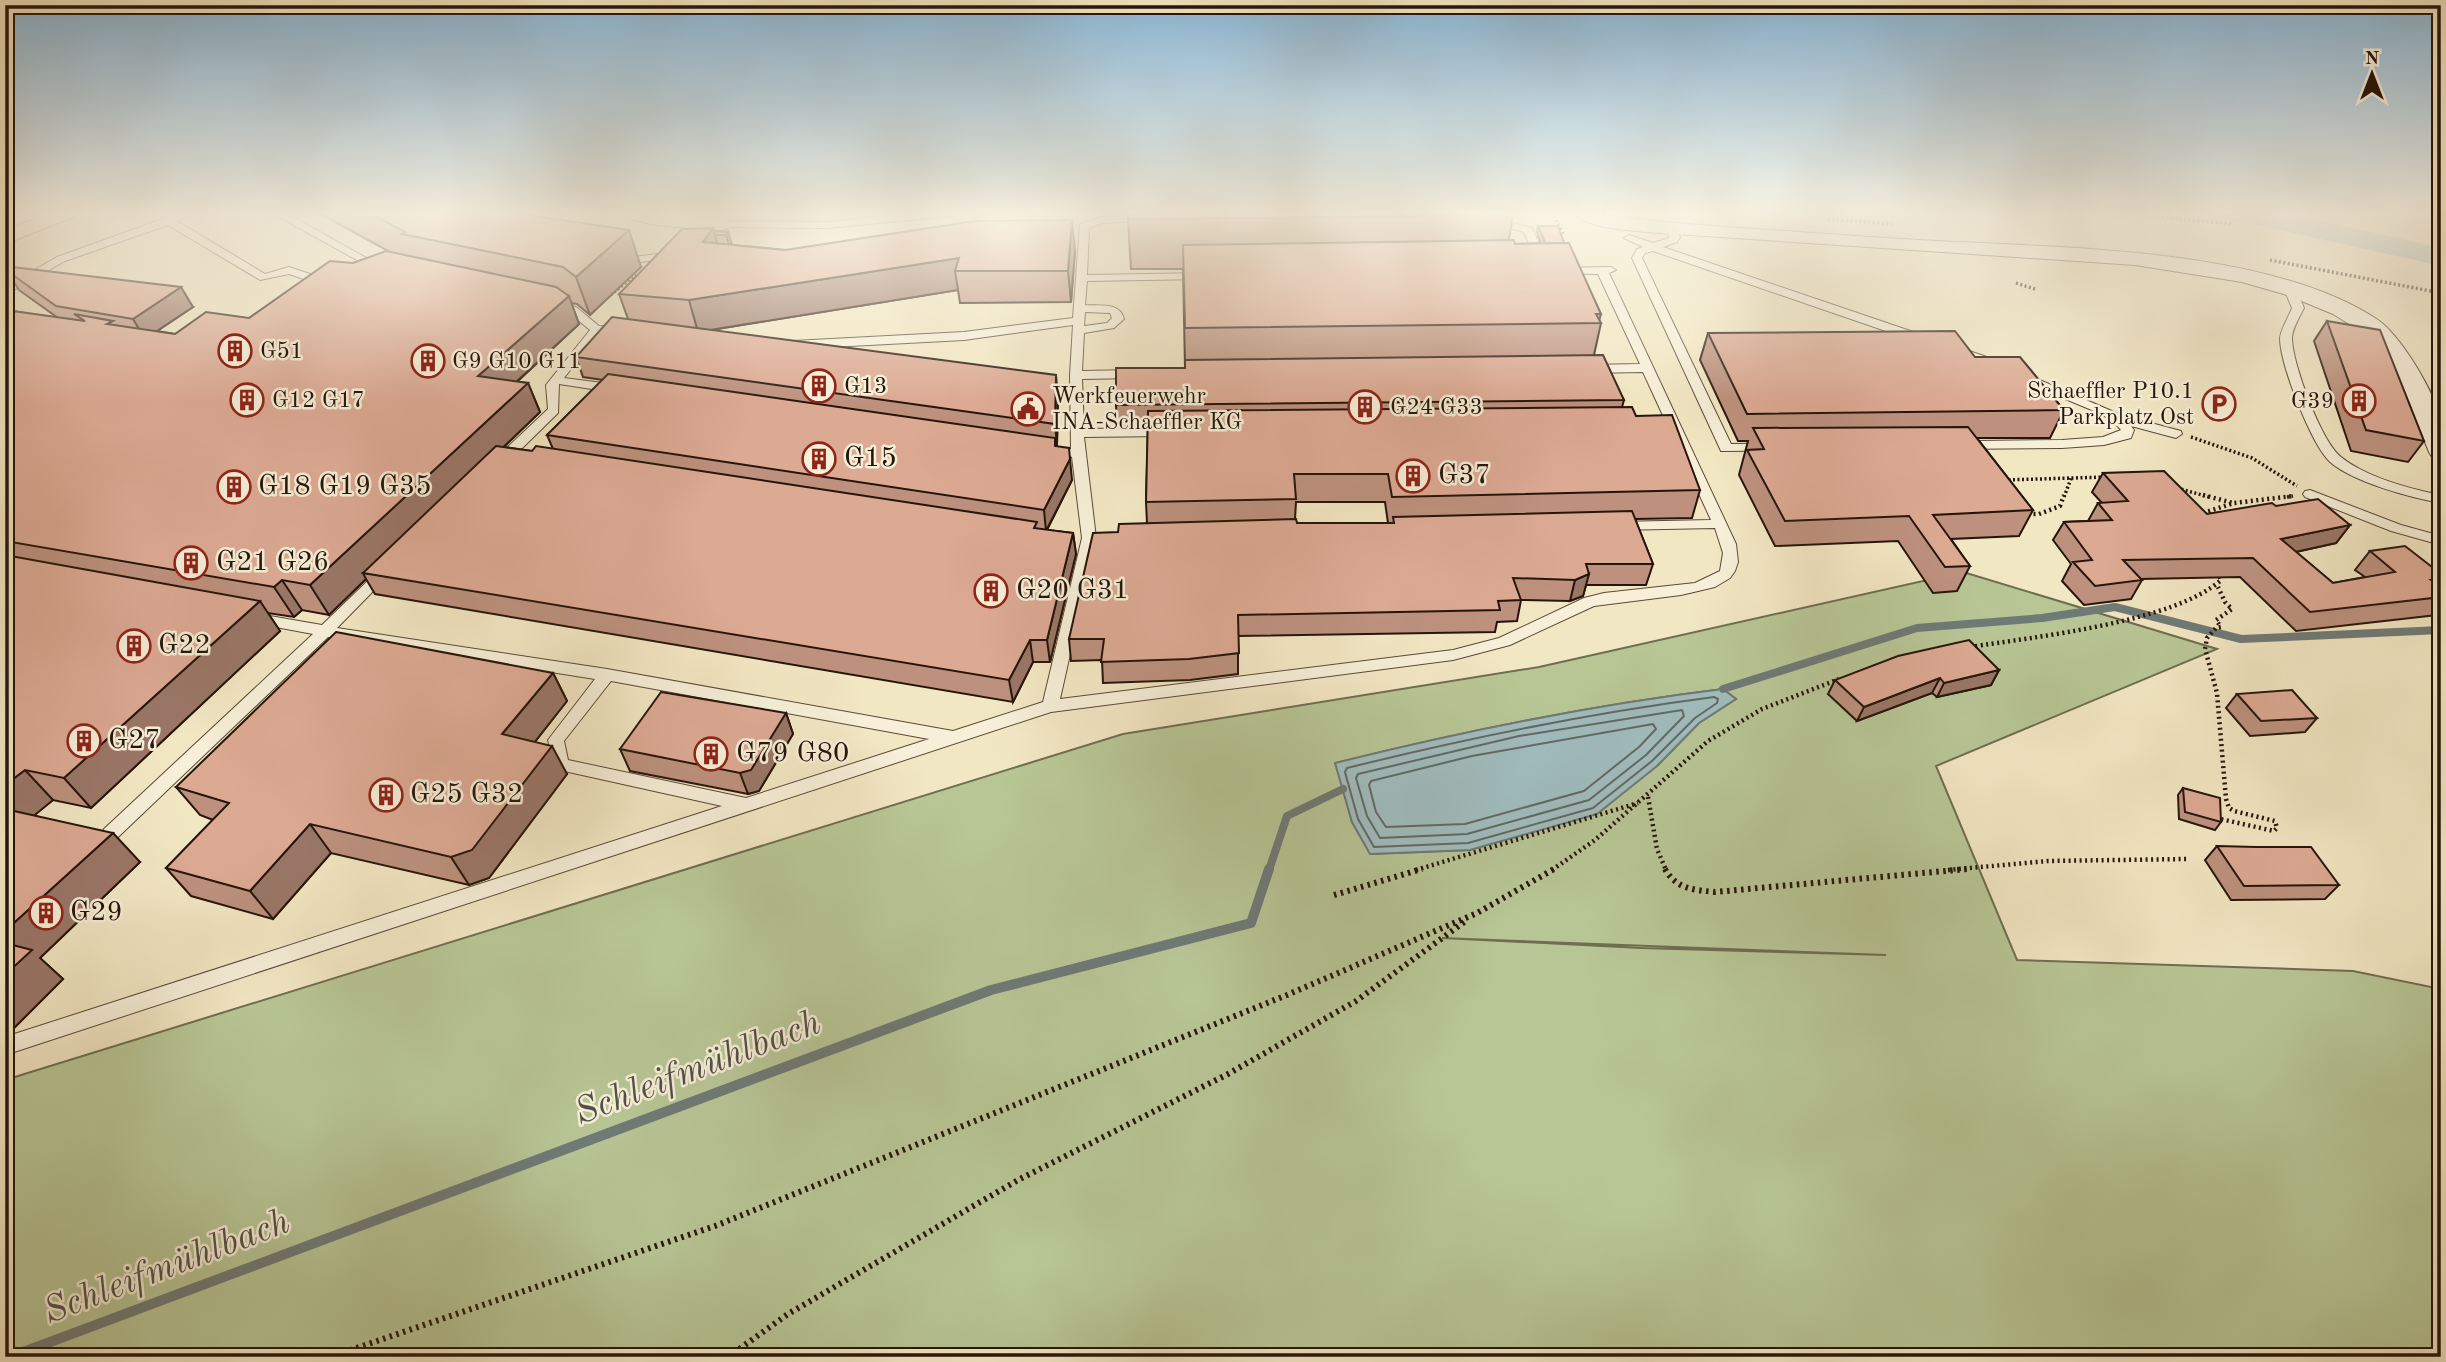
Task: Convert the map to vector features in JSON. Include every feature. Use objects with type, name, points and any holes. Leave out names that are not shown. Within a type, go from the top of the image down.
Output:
[{"type":"street","points":[[2232,276],[2290,289],[2325,302],[2381,333],[2395,352],[2441,452]]},
{"type":"lane","points":[[5,292],[33,276]]},
{"type":"lane","points":[[303,276],[312,279],[323,276]]},
{"type":"lane","points":[[1050,706],[1089,538],[1078,455],[1076,375],[1081,278],[1218,276]]},
{"type":"lane","points":[[5,1046],[1050,706],[1453,655],[1491,647],[1580,606],[1602,599],[1678,590],[1721,578],[1729,570],[1732,559],[1720,524],[1670,427],[1610,276]]},
{"type":"lane","points":[[1645,276],[1726,448],[2083,443],[2126,435],[2128,430],[2117,418]]},
{"type":"lane","points":[[1736,276],[1980,359],[2117,418],[2176,434]]},
{"type":"lane","points":[[2290,289],[2298,308],[2287,337],[2300,396],[2321,439],[2335,459],[2372,480],[2413,494],[2441,499]]},
{"type":"lane","points":[[545,303],[572,309],[596,330],[638,333]]},
{"type":"lane","points":[[776,346],[1110,326],[1118,319],[1113,310],[1079,308]]},
{"type":"lane","points":[[488,473],[514,456],[554,410],[552,385],[596,330]]},
{"type":"lane","points":[[1577,369],[1647,368]]},
{"type":"lane","points":[[1076,375],[1145,374]]},
{"type":"lane","points":[[555,380],[638,392]]},
{"type":"lane","points":[[1078,433],[1175,432]]},
{"type":"lane","points":[[1051,451],[1078,455]]},
{"type":"lane","points":[[2310,494],[2396,528],[2441,541]]},
{"type":"lane","points":[[1597,527],[1720,524]]},
{"type":"lane","points":[[110,834],[392,566]]},
{"type":"lane","points":[[245,616],[607,675],[954,737]]},
{"type":"lane","points":[[607,675],[556,740],[561,765],[746,805]]},
{"type":"path","points":[[604,303],[636,276]]},
{"type":"path","points":[[2016,282],[2035,289]]},
{"type":"path","points":[[2176,434],[2252,458],[2310,494]]},
{"type":"path","points":[[1992,481],[2072,476],[2108,477]]},
{"type":"path","points":[[2025,514],[2039,514],[2060,506],[2072,476]]},
{"type":"path","points":[[2171,486],[2234,503]]},
{"type":"path","points":[[2195,517],[2234,503],[2310,494]]},
{"type":"path","points":[[1957,650],[2126,618],[2193,600],[2218,587],[2221,580],[2217,571]]},
{"type":"path","points":[[2215,818],[2261,830],[2274,831],[2277,828],[2275,821],[2240,813],[2229,807],[2222,772],[2217,693],[2205,649],[2207,638],[2216,628],[2221,627],[2216,620],[2232,609],[2225,602],[2218,587]]},
{"type":"path","points":[[728,1357],[788,1314],[1018,1180],[1228,1074],[1356,1001],[1477,913],[1575,854],[1642,802],[1708,741],[1751,716],[1817,686],[1849,675]]},
{"type":"path","points":[[1648,796],[1657,848],[1669,876],[1686,888],[1715,892],[2048,861],[2187,859]]},
{"type":"path","points":[[1334,895],[1642,802]]},
{"type":"path","points":[[330,1357],[715,1226],[1287,995],[1477,913]]},
{"type":"green space","points":[[1963,572],[2217,649],[1936,766],[2017,960],[2353,971],[2441,989],[2441,1357],[5,1357],[5,1080],[1123,734],[1539,667]],"holes":[[[1723,689],[1736,699],[1699,723],[1657,766],[1470,850],[1371,854],[1352,822],[1336,763],[1528,720],[1625,703]],[[1442,938],[1882,955],[1641,948]]]},
{"type":"water","points":[[1723,689],[1736,699],[1699,723],[1657,766],[1597,814],[1470,850],[1370,854],[1352,822],[1335,763],[1528,720]]},
{"type":"building","points":[[14,276],[84,276],[181,287],[133,319],[56,306]]},
{"type":"building","points":[[309,276],[502,276],[556,287],[569,296],[478,376],[528,383],[310,585],[282,580],[274,587],[5,541],[5,310],[85,321],[74,314],[113,321],[107,324],[175,334],[206,312],[249,318]]},
{"type":"building","points":[[637,276],[846,276],[689,300],[619,294]]},
{"type":"building","points":[[1184,276],[1584,276],[1601,314],[1596,314],[1601,323],[1185,328]]},
{"type":"building","points":[[612,317],[1056,375],[1055,424],[576,357]]},
{"type":"building","points":[[2327,321],[2380,330],[2424,441],[2366,430]]},
{"type":"building","points":[[1955,331],[1975,357],[2020,357],[2064,410],[1747,414],[1708,333]]},
{"type":"building","points":[[1603,355],[1624,400],[1116,405],[1116,368],[1185,368],[1185,360]]},
{"type":"building","points":[[608,374],[1055,438],[1055,446],[1069,448],[1070,459],[1044,510],[547,435]]},
{"type":"building","points":[[1632,407],[1636,416],[1672,415],[1700,490],[1392,497],[1388,474],[1294,474],[1296,499],[1146,502],[1148,411]]},
{"type":"building","points":[[1968,427],[2033,510],[1933,515],[1970,566],[1945,567],[1909,516],[1785,521],[1747,450],[1764,449],[1753,428]]},
{"type":"building","points":[[496,446],[532,451],[536,446],[1037,522],[1034,528],[1073,533],[1047,640],[1030,640],[1009,680],[363,573]]},
{"type":"building","points":[[2164,471],[2207,514],[2272,503],[2276,506],[2318,499],[2350,525],[2281,539],[2333,583],[2395,572],[2370,551],[2405,546],[2441,574],[2441,579],[2431,580],[2441,587],[2441,597],[2310,612],[2253,558],[2123,560],[2142,580],[2095,586],[2073,562],[2092,560],[2064,522],[2112,520],[2098,503],[2128,501],[2103,473]]},
{"type":"building","points":[[1632,511],[1653,564],[1586,564],[1589,574],[1575,580],[1513,578],[1521,600],[1498,601],[1500,610],[1238,615],[1239,653],[1189,659],[1101,662],[1104,639],[1069,639],[1093,533],[1118,532],[1119,524],[1296,519],[1297,523],[1394,523],[1393,517]]},
{"type":"building","points":[[5,555],[260,601],[64,778],[25,770],[5,785]]},
{"type":"building","name":"G25 G32","points":[[336,632],[553,673],[502,734],[552,746],[472,850],[451,857],[310,824],[250,891],[166,868],[229,803],[176,787]]},
{"type":"building","points":[[1969,640],[1999,670],[1944,683],[1940,678],[1864,707],[1835,680],[1898,656]]},
{"type":"building","points":[[2292,690],[2317,718],[2261,721],[2237,694]]},
{"type":"building","points":[[661,692],[786,713],[751,770],[740,773],[620,749]]},
{"type":"building","points":[[2183,788],[2220,798],[2221,822],[2185,812]]},
{"type":"building","points":[[5,809],[113,833],[5,931]]},
{"type":"building","points":[[2217,846],[2311,847],[2339,885],[2244,886]]},
{"type":"building","points":[[5,943],[32,950],[5,975]]},
{"type":"waterway","name":"Schleifmühlbach","points":[[1723,689],[1917,628],[2042,618],[2115,607],[2241,639],[2441,630]]},
{"type":"waterway","name":"Schleifmühlbach","points":[[1269,870],[1287,816],[1343,789]]},
{"type":"waterway","name":"Schleifmühlbach","points":[[10,1357],[991,990],[1251,923],[1269,869]]},
{"type":"place","name":"G51","points":[[235,351]]},
{"type":"place","name":"G9 G10 G11","points":[[428,361]]},
{"type":"place","name":"G13","points":[[819,386]]},
{"type":"place","name":"G12 G17","points":[[247,400]]},
{"type":"place","name":"G39","points":[[2359,401]]},
{"type":"place","name":"Schaeffler P10.1 Parkplatz Ost","points":[[2219,404]]},
{"type":"place","name":"G24 G33","points":[[1365,407]]},
{"type":"place","name":"Werkfeuerwehr INA-Schaeffler KG","points":[[1028,409]]},
{"type":"place","name":"G15","points":[[819,459]]},
{"type":"place","name":"G37","points":[[1413,476]]},
{"type":"place","name":"G18 G19 G35","points":[[234,487]]},
{"type":"place","name":"G21 G26","points":[[191,563]]},
{"type":"place","name":"G20 G31","points":[[991,591]]},
{"type":"place","name":"G22","points":[[134,646]]},
{"type":"place","name":"G27","points":[[84,741]]},
{"type":"place","name":"G79 G80","points":[[711,754]]},
{"type":"place","name":"G25 G32","points":[[386,795]]},
{"type":"place","name":"G29","points":[[46,913]]}]
